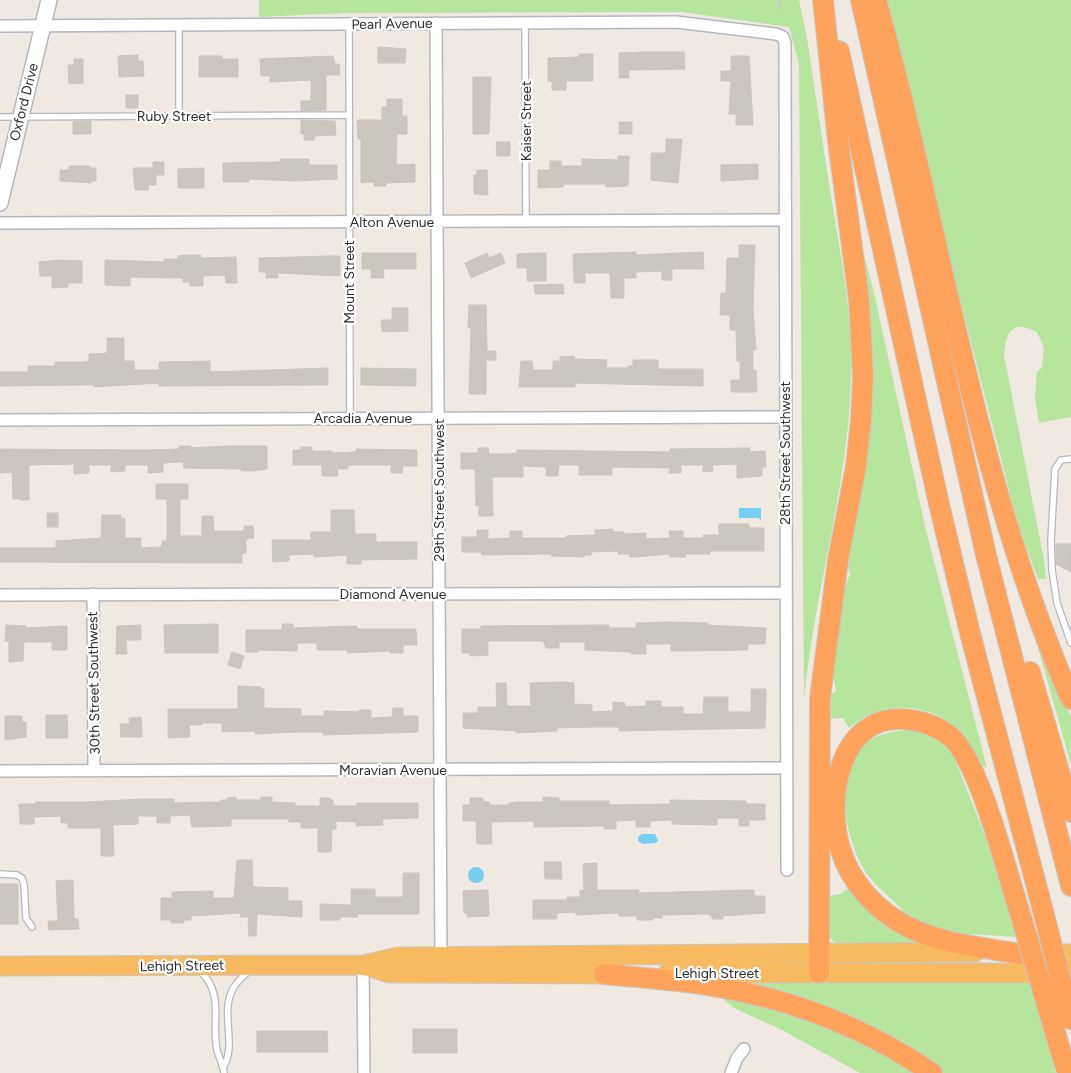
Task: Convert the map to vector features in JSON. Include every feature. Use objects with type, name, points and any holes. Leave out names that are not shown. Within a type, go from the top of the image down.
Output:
[{"type":"highway","points":[[820,973],[820,698],[838,560],[856,466],[862,420],[863,376],[861,317],[838,141],[823,0]]},
{"type":"highway","points":[[827,0],[939,504],[970,633],[1071,1020]]},
{"type":"highway","points":[[861,0],[949,398],[986,555],[1071,886]]},
{"type":"highway","points":[[876,0],[956,333],[1010,536],[1045,637],[1071,699]]},
{"type":"highway","points":[[949,398],[1071,812]]},
{"type":"highway","points":[[1020,954],[922,934],[889,916],[862,890],[842,852],[834,818],[835,793],[840,768],[846,753],[855,740],[874,726],[888,720],[904,719],[932,726],[952,738],[961,748],[977,781],[1019,910],[1065,1064]]},
{"type":"highway","name":"Lehigh Street","points":[[0,966],[363,965],[398,957],[441,956],[820,952],[1071,954]]},
{"type":"highway","name":"Lehigh Street","points":[[363,965],[389,973],[1071,973]]},
{"type":"highway","points":[[604,974],[738,990],[825,1016],[882,1041],[932,1073]]},
{"type":"main road","name":"Oxford Drive","points":[[0,203],[49,0]]},
{"type":"street","name":"Pearl Avenue","points":[[0,26],[685,22],[776,34],[783,37]]},
{"type":"street","name":"29th Street Southwest","points":[[436,23],[441,956]]},
{"type":"street","name":"28th Street Southwest","points":[[783,37],[785,43],[787,870]]},
{"type":"street","name":"Alton Avenue","points":[[0,223],[784,220]]},
{"type":"street","name":"Arcadia Avenue","points":[[0,420],[785,417]]},
{"type":"street","name":"Diamond Avenue","points":[[0,595],[786,593]]},
{"type":"street","name":"30th Street Southwest","points":[[93,594],[94,771]]},
{"type":"street","name":"Moravian Avenue","points":[[0,771],[786,768]]},
{"type":"street","points":[[363,965],[364,1073]]},
{"type":"street","points":[[731,1073],[737,1058],[744,1049]]},
{"type":"lane","name":"Kaiser Street","points":[[525,22],[526,221]]},
{"type":"lane","points":[[179,25],[179,116]]},
{"type":"lane","name":"Mount Street","points":[[349,25],[350,418]]},
{"type":"lane","name":"Ruby Street","points":[[0,117],[349,115]]},
{"type":"lane","points":[[1071,459],[1061,460],[1054,469],[1051,540],[1054,586],[1071,643]]},
{"type":"lane","points":[[0,874],[17,875],[22,878],[26,918],[32,927]]},
{"type":"lane","points":[[224,1070],[229,1057],[229,998],[234,988],[256,965]]},
{"type":"lane","points":[[194,966],[210,982],[214,992],[217,1006],[217,1050],[224,1070]]},
{"type":"path","points":[[778,0],[780,9]]},
{"type":"green space","points":[[259,0],[799,0],[807,38],[844,275],[849,316],[851,358],[849,419],[844,460],[815,619],[804,700],[799,64],[789,27],[682,12],[346,13],[259,17]]},
{"type":"green space","points":[[883,0],[1071,0],[1071,417],[1039,423],[1035,397],[1037,372],[1042,367],[1044,348],[1037,332],[1022,327],[1012,330],[1006,340],[1004,355],[1044,560],[1046,579],[1038,579],[1018,525]]},
{"type":"green space","points":[[862,247],[875,297],[925,526],[987,768],[979,762],[966,740],[952,724],[924,710],[908,708],[877,712],[849,728],[843,718],[829,719],[830,695],[836,691],[832,674],[836,659],[836,642],[844,590],[850,574],[848,568],[865,454]]},
{"type":"green space","points":[[1037,644],[1043,649],[1071,717],[1071,765]]},
{"type":"green space","points":[[906,730],[922,732],[933,737],[952,752],[988,843],[1018,937],[950,933],[911,922],[901,909],[872,880],[859,861],[848,827],[845,808],[847,772],[853,757],[868,741],[884,734]]},
{"type":"green space","points":[[852,886],[922,942],[846,946],[834,942],[827,934],[830,896],[840,894]]},
{"type":"green space","points":[[817,980],[1030,980],[1056,1073],[943,1073],[913,1052],[748,983]]},
{"type":"green space","points":[[717,994],[768,1006],[819,1023],[867,1046],[913,1073],[860,1073],[782,1030],[734,1008]]},
{"type":"water","points":[[739,508],[761,508],[761,520],[758,518],[739,518]]},
{"type":"water","points":[[642,834],[655,834],[658,841],[643,844],[638,841],[638,837]]},
{"type":"water","points":[[476,867],[482,869],[484,875],[482,881],[476,883],[470,881],[468,875],[470,869]]},
{"type":"building","points":[[378,47],[406,49],[405,63],[378,63]]},
{"type":"building","points":[[684,52],[685,69],[629,70],[629,78],[619,78],[619,53]]},
{"type":"building","points":[[579,54],[593,54],[593,81],[566,81],[566,90],[552,90],[552,81],[548,81],[548,58],[579,57]]},
{"type":"building","points":[[138,55],[138,61],[143,61],[144,76],[119,77],[118,56]]},
{"type":"building","points":[[199,56],[222,56],[222,59],[238,59],[238,77],[199,77]]},
{"type":"building","points":[[333,56],[335,64],[339,64],[340,75],[326,75],[326,110],[301,111],[301,101],[311,101],[311,80],[270,82],[270,76],[261,76],[260,59]]},
{"type":"building","points":[[731,56],[749,56],[753,125],[736,125],[736,114],[729,114],[731,81],[721,81],[721,71],[731,71]]},
{"type":"building","points":[[74,59],[83,59],[83,83],[69,84],[68,65],[74,65]]},
{"type":"building","points":[[473,77],[491,77],[489,134],[473,134]]},
{"type":"building","points":[[126,95],[138,95],[138,108],[126,108]]},
{"type":"building","points":[[387,99],[402,99],[402,116],[407,116],[407,134],[397,134],[396,165],[415,164],[415,182],[386,183],[386,186],[374,186],[374,182],[361,183],[361,139],[358,139],[357,120],[382,120],[382,107],[387,107]]},
{"type":"building","points":[[301,120],[335,121],[336,135],[315,136],[314,140],[304,140],[304,134],[301,134]]},
{"type":"building","points":[[91,121],[91,134],[73,134],[73,122]]},
{"type":"building","points":[[619,122],[632,122],[632,134],[619,134]]},
{"type":"building","points":[[666,139],[682,139],[678,183],[651,180],[651,153],[666,153]]},
{"type":"building","points":[[496,142],[510,142],[510,156],[497,156]]},
{"type":"building","points":[[618,156],[629,156],[628,186],[606,187],[606,184],[563,184],[563,187],[538,188],[538,170],[550,170],[550,161],[561,161],[561,166],[582,166],[582,159],[618,160]]},
{"type":"building","points":[[280,159],[309,159],[309,165],[337,165],[337,179],[294,181],[249,179],[249,182],[223,182],[223,163],[280,162]]},
{"type":"building","points":[[153,162],[164,162],[164,175],[156,175],[156,185],[149,185],[148,190],[135,190],[133,168],[153,168]]},
{"type":"building","points":[[758,164],[758,179],[721,181],[721,165]]},
{"type":"building","points":[[69,166],[90,166],[90,168],[96,168],[96,181],[91,181],[91,183],[60,181],[60,170],[69,170]]},
{"type":"building","points":[[204,168],[204,188],[178,188],[178,169]]},
{"type":"building","points":[[477,170],[487,170],[488,195],[474,194],[474,175],[477,175]]},
{"type":"building","points":[[739,245],[755,245],[753,308],[756,350],[753,350],[753,370],[756,370],[757,392],[731,392],[731,380],[740,380],[740,361],[737,361],[736,330],[730,330],[730,315],[720,315],[721,293],[726,293],[727,258],[739,258]]},
{"type":"building","points":[[636,252],[636,255],[703,252],[704,269],[672,269],[672,280],[662,280],[662,271],[636,272],[636,278],[624,278],[624,298],[611,298],[610,273],[585,273],[585,283],[574,283],[573,254]]},
{"type":"building","points":[[362,253],[416,253],[416,269],[383,269],[384,278],[371,278],[371,269],[362,269]]},
{"type":"building","points":[[487,253],[489,258],[501,253],[505,263],[471,278],[465,263]]},
{"type":"building","points":[[546,253],[546,281],[527,281],[527,268],[517,268],[517,254]]},
{"type":"building","points":[[201,255],[201,258],[236,257],[237,283],[226,283],[225,275],[203,276],[203,286],[190,286],[190,282],[183,282],[183,278],[130,277],[130,286],[105,285],[105,260],[164,262],[164,259],[178,259],[178,256]]},
{"type":"building","points":[[340,256],[340,276],[278,273],[278,278],[266,278],[266,272],[259,272],[259,258]]},
{"type":"building","points":[[82,261],[82,283],[68,283],[68,287],[52,288],[52,276],[40,276],[39,262]]},
{"type":"building","points":[[563,284],[564,294],[535,294],[534,285]]},
{"type":"building","points":[[469,305],[486,305],[487,351],[496,351],[496,360],[486,360],[486,394],[469,394],[471,328],[468,328]]},
{"type":"building","points":[[392,308],[408,308],[408,331],[382,332],[381,320],[392,320]]},
{"type":"building","points":[[107,338],[124,338],[124,361],[134,361],[134,370],[159,370],[159,362],[210,361],[210,372],[328,368],[328,385],[159,386],[159,383],[94,387],[94,385],[0,386],[0,372],[28,372],[28,366],[55,366],[55,362],[84,362],[89,361],[89,354],[107,353]]},
{"type":"building","points":[[574,356],[574,359],[607,360],[606,368],[628,368],[628,366],[633,366],[633,360],[658,360],[658,369],[703,369],[703,386],[575,383],[575,387],[519,387],[521,361],[532,361],[533,370],[553,370],[553,361],[560,361],[560,357]]},
{"type":"building","points":[[361,368],[416,369],[416,386],[361,385]]},
{"type":"building","points":[[179,446],[191,446],[191,448],[267,446],[267,469],[241,471],[241,469],[184,468],[183,462],[163,463],[163,472],[148,473],[148,465],[125,465],[125,471],[111,472],[111,465],[89,465],[89,473],[74,474],[74,464],[29,465],[29,500],[13,499],[12,472],[0,473],[0,449],[147,450],[179,449]]},
{"type":"building","points":[[301,447],[312,447],[312,451],[332,451],[332,453],[356,452],[356,449],[417,450],[417,466],[403,466],[402,473],[391,473],[391,465],[348,465],[348,469],[337,469],[338,476],[322,476],[322,465],[293,465],[293,450],[301,450]]},
{"type":"building","points":[[478,448],[488,448],[489,454],[506,454],[517,453],[517,450],[670,452],[670,449],[750,448],[750,452],[765,451],[766,467],[762,467],[762,476],[737,478],[737,464],[712,465],[713,471],[703,472],[703,465],[681,465],[681,473],[669,473],[670,468],[612,467],[612,475],[579,475],[579,465],[559,465],[558,476],[546,476],[546,467],[523,466],[523,477],[492,477],[493,516],[479,516],[479,505],[476,506],[475,469],[461,469],[461,453],[478,453]]},
{"type":"building","points":[[156,484],[188,484],[188,499],[180,499],[180,536],[202,536],[202,516],[213,516],[214,531],[244,531],[244,526],[253,526],[254,538],[246,539],[246,553],[242,553],[242,563],[0,562],[0,548],[52,548],[56,547],[56,541],[101,538],[102,515],[121,515],[121,519],[125,518],[125,538],[141,538],[141,548],[161,547],[163,541],[167,541],[167,499],[156,499]]},
{"type":"building","points":[[331,510],[354,510],[355,534],[376,534],[376,542],[417,542],[417,559],[361,560],[361,564],[347,564],[347,555],[314,557],[314,554],[289,555],[289,561],[273,562],[272,540],[311,540],[311,532],[331,532]]},
{"type":"building","points":[[47,513],[58,513],[58,527],[47,527]]},
{"type":"building","points":[[719,524],[749,524],[749,528],[764,528],[764,551],[710,551],[710,554],[685,554],[686,557],[670,557],[670,554],[630,557],[630,554],[618,554],[618,551],[591,552],[591,555],[584,555],[584,557],[551,556],[551,554],[482,555],[481,552],[462,552],[462,537],[477,537],[477,530],[488,530],[488,539],[510,538],[510,531],[522,531],[522,538],[566,538],[566,536],[595,535],[595,530],[613,529],[613,532],[624,532],[624,534],[646,533],[646,539],[670,538],[669,531],[683,531],[683,538],[703,538],[703,535],[719,535]]},
{"type":"building","points":[[1056,544],[1071,544],[1071,572],[1056,564]]},
{"type":"building","points":[[669,622],[766,628],[765,644],[748,644],[748,650],[671,651],[671,644],[646,644],[646,654],[631,654],[631,652],[585,650],[585,642],[559,642],[559,648],[546,648],[543,641],[488,641],[488,655],[470,656],[470,653],[462,653],[462,629],[481,629],[481,626],[609,625],[609,628],[636,628],[636,623]]},
{"type":"building","points":[[218,624],[218,653],[165,653],[164,625]]},
{"type":"building","points":[[282,624],[293,624],[293,628],[357,626],[357,629],[416,629],[417,645],[403,645],[403,653],[390,653],[390,651],[348,653],[347,650],[317,650],[317,643],[297,643],[297,651],[258,650],[258,652],[246,652],[246,630],[282,630]]},
{"type":"building","points":[[6,625],[26,626],[26,628],[67,626],[67,650],[52,650],[52,642],[24,642],[23,661],[9,662],[9,641],[5,641]]},
{"type":"building","points":[[141,625],[141,640],[126,640],[127,654],[116,654],[117,626]]},
{"type":"building","points":[[232,652],[244,656],[240,669],[228,665]]},
{"type":"building","points":[[496,683],[506,683],[507,706],[531,706],[530,683],[574,683],[574,704],[592,705],[592,712],[613,711],[613,702],[625,703],[625,707],[646,706],[646,701],[661,701],[661,707],[683,707],[683,714],[703,714],[704,697],[728,697],[728,712],[751,712],[751,689],[766,689],[765,728],[619,731],[619,727],[592,727],[557,728],[557,731],[516,733],[516,731],[463,728],[463,713],[478,713],[478,707],[497,707]]},
{"type":"building","points":[[238,686],[261,687],[261,689],[264,689],[264,708],[301,709],[301,716],[324,716],[324,711],[359,712],[359,710],[371,710],[371,718],[392,717],[393,708],[403,708],[403,716],[418,716],[418,732],[323,735],[323,732],[255,734],[255,731],[222,732],[222,723],[202,723],[202,725],[189,725],[190,737],[168,738],[168,709],[238,709]]},
{"type":"building","points":[[46,715],[67,715],[68,738],[46,738]]},
{"type":"building","points":[[5,716],[22,716],[22,722],[26,722],[26,737],[5,740]]},
{"type":"building","points":[[141,717],[142,737],[121,737],[120,724],[130,724],[129,718]]},
{"type":"building","points":[[236,797],[236,800],[261,800],[261,797],[272,797],[272,802],[295,803],[295,806],[320,806],[320,798],[330,798],[330,800],[333,800],[333,805],[336,806],[357,806],[357,803],[418,803],[418,818],[382,819],[383,825],[356,826],[356,822],[336,821],[336,829],[332,829],[331,852],[318,852],[318,828],[301,828],[301,822],[289,822],[289,819],[231,819],[231,826],[192,827],[190,815],[170,816],[170,823],[157,823],[157,816],[138,816],[138,824],[113,825],[114,856],[101,856],[101,828],[68,828],[68,823],[61,823],[61,816],[34,817],[34,824],[20,824],[19,804],[36,804],[35,802],[174,799],[174,803],[221,802],[221,800],[227,800],[227,798]]},
{"type":"building","points":[[543,797],[559,798],[559,801],[609,801],[609,805],[670,804],[670,800],[746,801],[746,804],[765,804],[765,820],[749,820],[749,826],[739,826],[739,818],[717,818],[717,825],[672,824],[672,820],[650,821],[650,827],[636,827],[636,820],[616,821],[616,829],[604,829],[604,826],[534,827],[534,821],[491,822],[492,844],[477,844],[476,821],[463,821],[463,805],[470,805],[470,798],[483,798],[483,801],[489,802],[490,805],[509,805],[509,803],[518,802],[543,802]]},
{"type":"building","points":[[237,860],[252,860],[253,887],[288,888],[288,901],[302,901],[302,917],[257,914],[256,936],[249,936],[248,917],[240,917],[241,913],[191,916],[191,920],[184,920],[184,923],[171,923],[171,920],[161,920],[161,898],[172,898],[172,892],[213,891],[213,898],[234,898]]},
{"type":"building","points":[[544,862],[561,862],[562,879],[545,879]]},
{"type":"building","points":[[597,863],[597,890],[639,890],[638,893],[754,890],[754,896],[765,896],[765,913],[723,916],[723,919],[712,919],[712,916],[707,914],[662,915],[662,918],[653,918],[653,920],[637,920],[637,916],[619,916],[619,913],[576,915],[576,912],[557,913],[557,919],[533,919],[533,900],[567,900],[567,897],[580,897],[580,890],[584,890],[583,864]]},
{"type":"building","points":[[403,873],[419,873],[419,914],[357,914],[358,917],[340,917],[340,920],[320,920],[320,904],[351,905],[351,889],[375,889],[375,897],[403,897]]},
{"type":"building","points":[[73,880],[74,919],[78,919],[79,929],[49,930],[48,921],[58,921],[56,881]]},
{"type":"building","points":[[0,884],[18,884],[18,924],[0,924]]},
{"type":"building","points":[[488,890],[489,916],[467,917],[467,913],[464,913],[463,891]]},
{"type":"building","points":[[413,1029],[457,1029],[457,1053],[413,1053]]},
{"type":"building","points":[[257,1031],[327,1031],[328,1052],[257,1052]]}]
